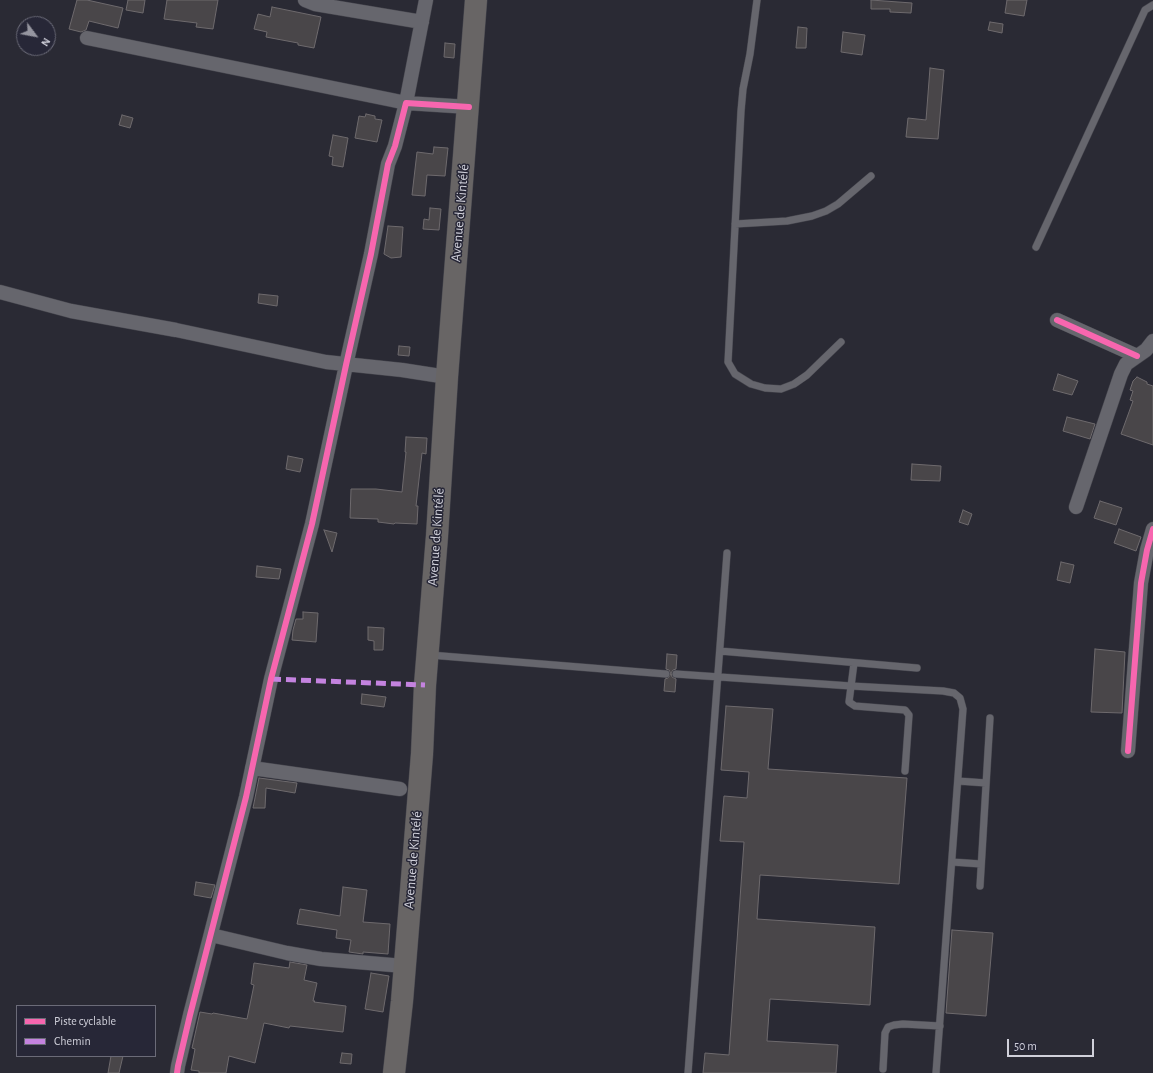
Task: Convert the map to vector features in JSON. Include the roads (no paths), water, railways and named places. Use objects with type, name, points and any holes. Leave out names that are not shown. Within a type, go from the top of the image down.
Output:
[{"type":"main road","name":"Avenue de Kintélé","points":[[394,1073],[420,777],[427,655],[437,536],[447,377],[469,107],[476,0]]},
{"type":"street","points":[[305,0],[315,4],[422,22]]},
{"type":"street","points":[[177,1073],[190,1015],[246,797],[271,679],[312,524],[371,254],[388,164],[395,146],[406,103],[426,0]]},
{"type":"street","points":[[87,38],[406,103],[469,107]]},
{"type":"street","points":[[0,292],[71,311],[176,330],[326,362],[402,370],[447,377]]},
{"type":"street","points":[[1057,320],[1137,356]]},
{"type":"street","points":[[1076,507],[1121,374],[1126,364],[1146,350],[1153,341]]},
{"type":"street","points":[[1128,751],[1147,584],[1147,550],[1153,529]]},
{"type":"street","points":[[252,768],[400,789]]},
{"type":"street","points":[[211,935],[287,953],[321,959],[404,966]]},
{"type":"lane","points":[[757,0],[741,111],[728,362],[735,374],[751,384],[765,388],[781,389],[794,384],[807,376],[841,342]]},
{"type":"lane","points":[[1036,247],[1146,10],[1153,4]]},
{"type":"lane","points":[[735,224],[787,221],[812,216],[826,211],[838,204],[871,176]]},
{"type":"lane","points":[[688,1073],[727,553]]},
{"type":"lane","points":[[720,651],[918,668]]},
{"type":"lane","points":[[427,655],[666,674]]},
{"type":"lane","points":[[854,663],[849,702],[855,706],[905,710],[910,715],[905,771]]},
{"type":"lane","points":[[676,674],[954,693],[960,698],[963,709],[936,1073]]},
{"type":"lane","points":[[980,886],[990,718]]},
{"type":"lane","points":[[958,781],[986,782]]},
{"type":"lane","points":[[952,862],[981,864]]},
{"type":"lane","points":[[883,1070],[885,1033],[888,1027],[903,1024],[940,1026]]}]
